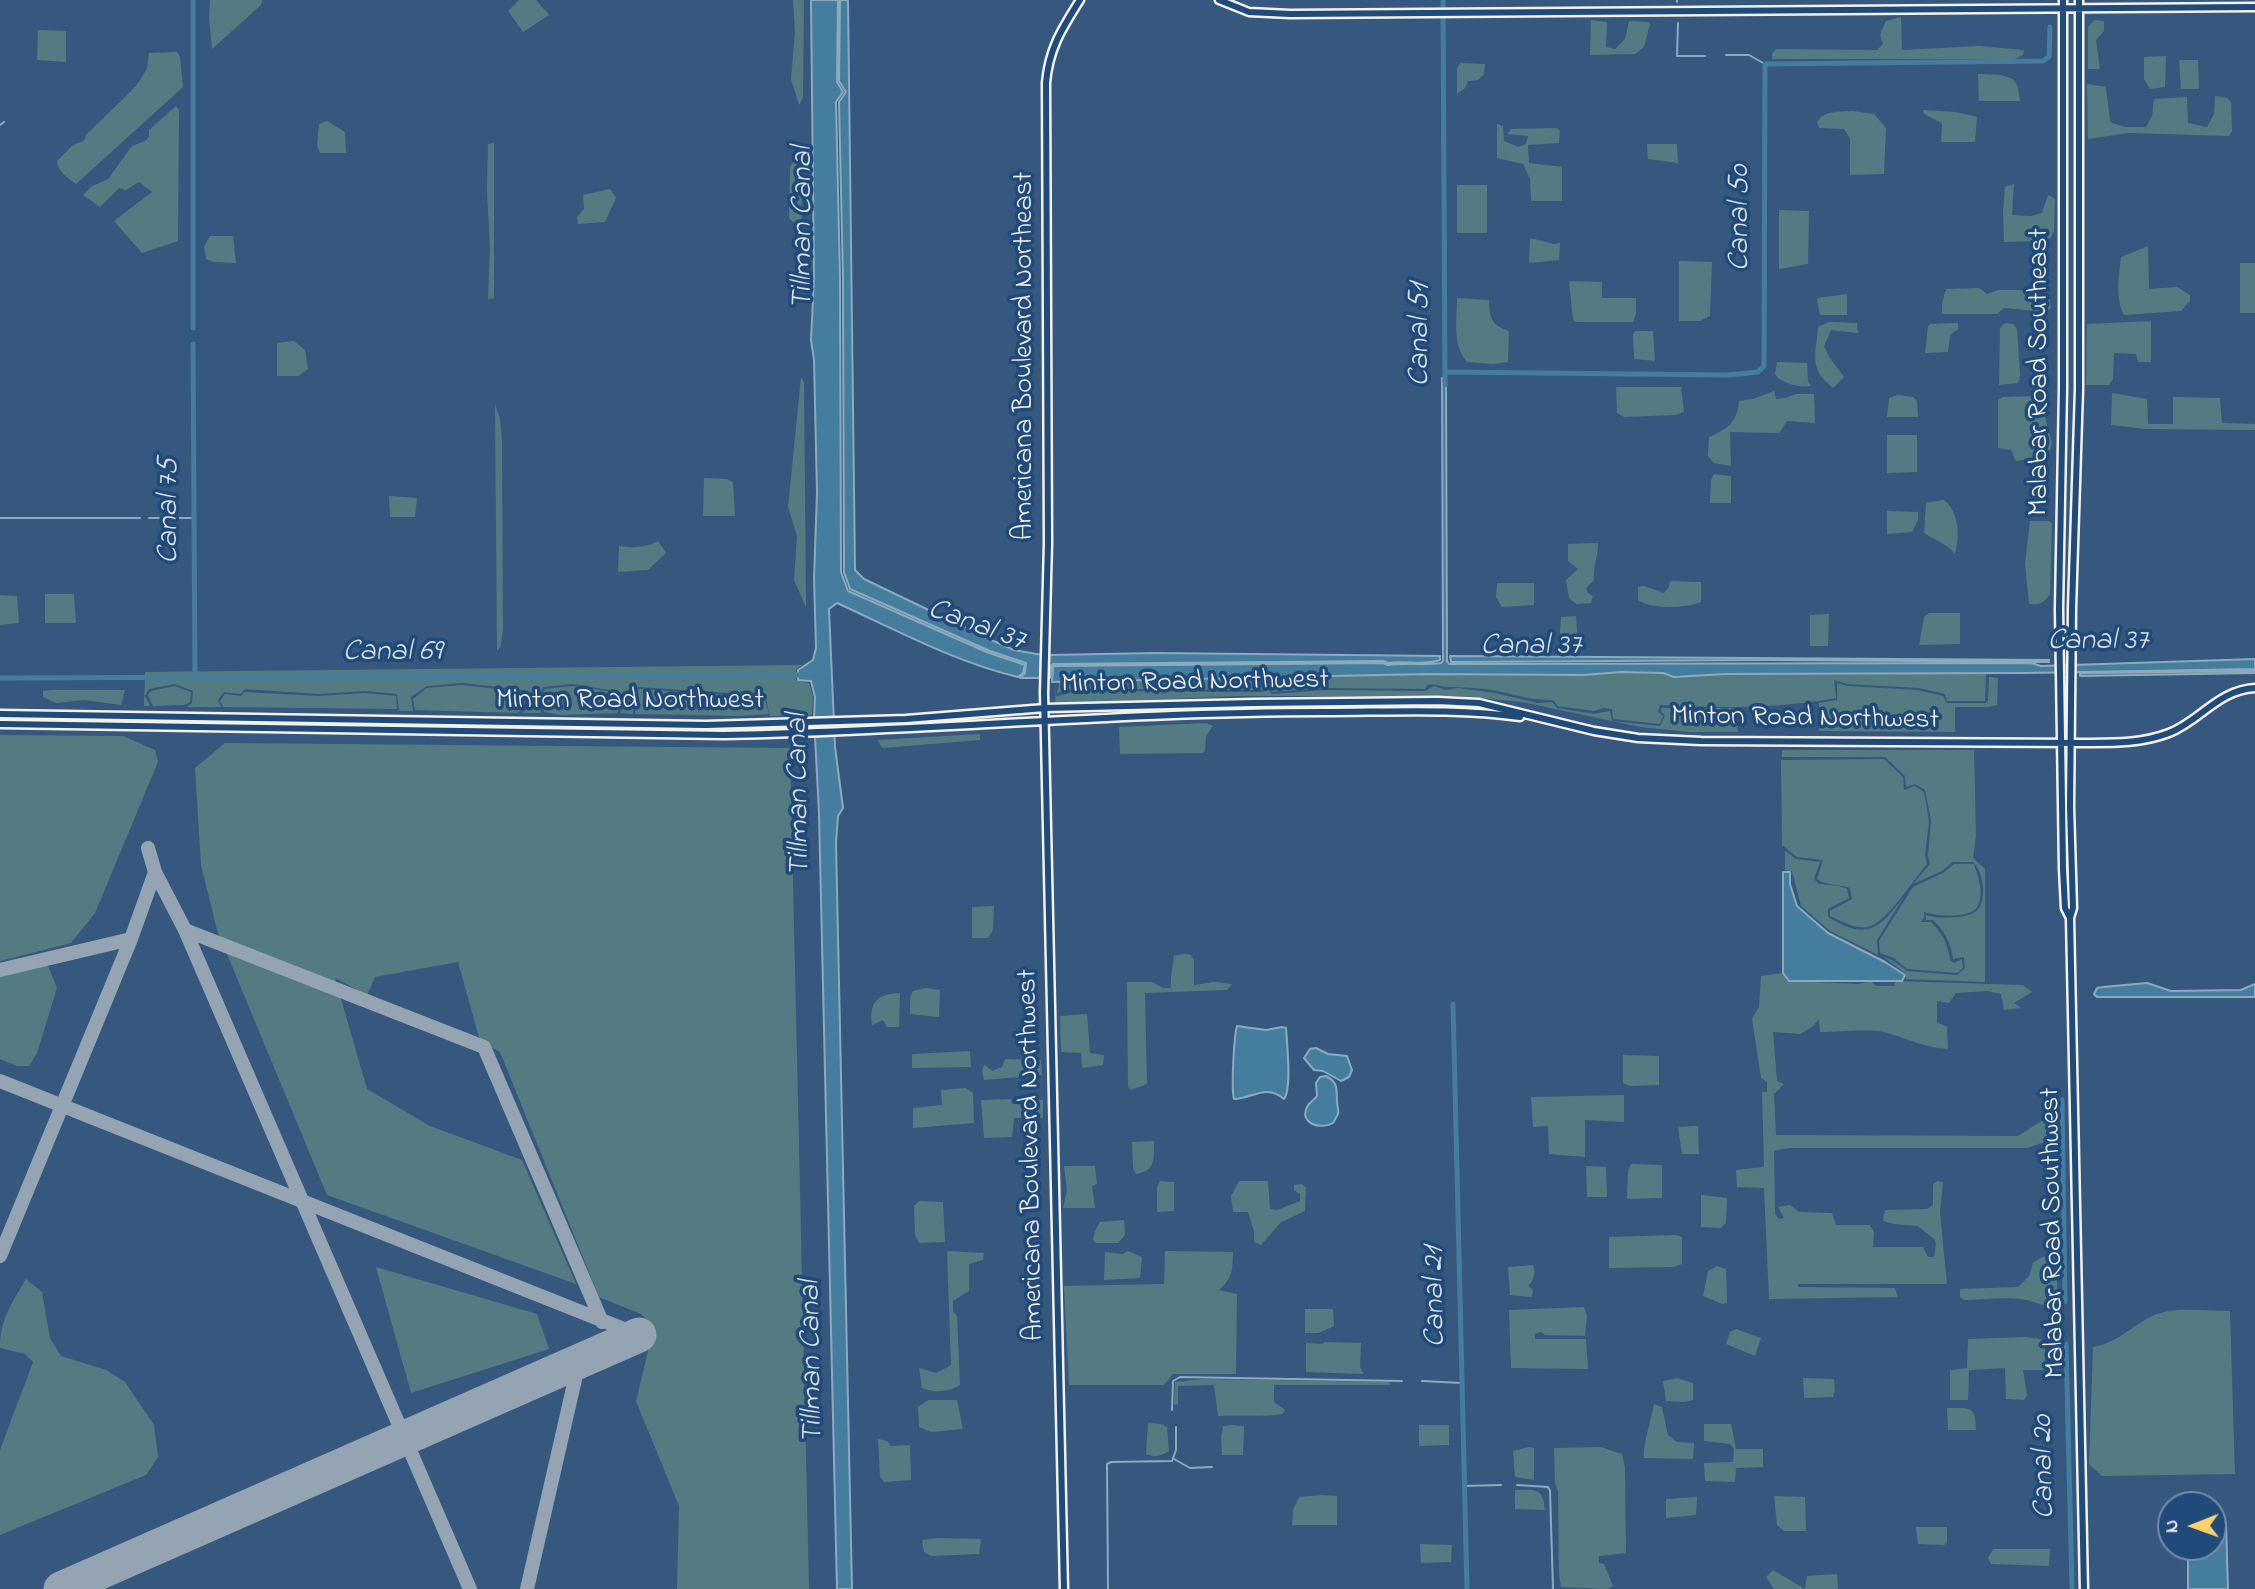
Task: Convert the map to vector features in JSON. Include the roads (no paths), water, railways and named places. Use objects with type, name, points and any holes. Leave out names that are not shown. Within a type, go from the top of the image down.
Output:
[{"type":"main road","name":"Americana Boulevard Northeast","points":[[1045,720],[1048,590],[1046,83],[1056,39],[1080,0]]},
{"type":"main road","points":[[1219,0],[1235,8],[1262,14],[2255,7]]},
{"type":"main road","name":"Malabar Road Southeast","points":[[2060,743],[2063,0]]},
{"type":"main road","name":"Malabar Road Southeast","points":[[2071,743],[2079,377],[2079,0]]},
{"type":"main road","name":"Minton Road Northwest","points":[[0,714],[706,725],[906,719],[1045,708],[1253,702],[1437,701],[1479,703],[1594,731],[1638,738],[1701,741],[2135,743],[2170,733],[2222,696],[2255,688]]},
{"type":"main road","name":"Minton Road Northwest","points":[[0,724],[724,735],[842,733],[1045,720],[1254,712],[1441,712],[1497,714],[1550,720]]},
{"type":"main road","name":"Americana Boulevard Northwest","points":[[1045,720],[1064,1589]]},
{"type":"main road","name":"Malabar Road Southwest","points":[[2060,743],[2065,908],[2070,918]]},
{"type":"main road","name":"Malabar Road Southwest","points":[[2071,743],[2073,908],[2070,918],[2084,1589]]},
{"type":"water","points":[[811,0],[838,0],[837,82],[843,92],[836,102],[840,279],[841,572],[848,591],[989,653],[1025,665],[1023,673],[1018,677],[995,671],[926,644],[837,603],[829,609],[835,747],[843,808],[838,816],[836,842],[852,1589],[837,1589],[815,697],[811,681],[798,680],[798,670],[813,660],[816,648],[814,578],[817,493],[814,360],[811,340],[814,279]]},
{"type":"water","points":[[840,0],[848,0],[855,570],[864,579],[989,639],[1014,650],[1042,655],[1042,678],[1020,678],[1025,673],[1026,663],[990,651],[850,589],[844,572],[843,279],[839,102],[846,92],[839,81]]},
{"type":"water","points":[[1442,378],[1446,380],[1449,664],[2031,663],[2041,666],[2255,659],[2255,669],[1725,674],[1674,677],[1663,673],[1621,672],[1584,675],[1427,674],[1052,682],[1053,666],[1441,663]]},
{"type":"water","points":[[1156,653],[1440,656],[1440,660],[1421,663],[1383,661],[1053,664],[1048,678],[1048,655]]},
{"type":"water","points":[[1450,656],[2049,660],[2049,662],[1451,662]]},
{"type":"water","points":[[2080,673],[2255,673],[2080,676]]},
{"type":"water","points":[[1783,872],[1790,872],[1790,884],[1797,906],[1828,933],[1905,975],[1902,981],[1789,981],[1783,973]]},
{"type":"water","points":[[2147,983],[2171,991],[2241,990],[2255,984],[2255,997],[2097,997],[2094,994],[2097,988]]},
{"type":"water","points":[[1237,1026],[1266,1030],[1286,1028],[1288,1076],[1284,1099],[1277,1094],[1265,1092],[1234,1099],[1233,1063]]},
{"type":"water","points":[[1316,1048],[1328,1054],[1347,1056],[1352,1070],[1349,1077],[1341,1081],[1323,1071],[1314,1070],[1304,1058],[1310,1049]]},
{"type":"water","points":[[1326,1076],[1336,1087],[1338,1112],[1333,1123],[1322,1126],[1308,1121],[1305,1112],[1317,1096],[1316,1083],[1320,1077]]},
{"type":"water","points":[[2227,1556],[2228,1589],[2188,1589],[2188,1561],[2227,1561]]},
{"type":"waterway","name":"Canal 75","points":[[193,0],[193,328]]},
{"type":"waterway","name":"Canal 51","points":[[1443,0],[1445,385]]},
{"type":"waterway","points":[[1678,23],[1677,56],[1705,56]]},
{"type":"waterway","name":"Canal 50","points":[[1445,372],[1728,375],[1758,372],[1764,366],[1765,64],[2043,61],[2049,57],[2050,27]]},
{"type":"waterway","points":[[1726,55],[1749,55],[1765,64]]},
{"type":"waterway","points":[[0,125],[4,122]]},
{"type":"waterway","name":"Canal 75","points":[[193,344],[195,677]]},
{"type":"waterway","points":[[0,518],[140,518]]},
{"type":"waterway","points":[[149,518],[194,518]]},
{"type":"waterway","name":"Canal 69","points":[[0,678],[785,675]]},
{"type":"waterway","name":"Canal 69","points":[[792,675],[804,675]]},
{"type":"waterway","name":"Canal 21","points":[[1453,1004],[1467,1589]]},
{"type":"waterway","name":"Canal 20","points":[[2062,1100],[2065,1302]]},
{"type":"waterway","name":"Canal 20","points":[[2066,1344],[2072,1589]]},
{"type":"waterway","points":[[1172,1410],[1173,1381],[1180,1377],[1402,1381]]},
{"type":"waterway","points":[[1422,1381],[1462,1383]]},
{"type":"waterway","points":[[1108,1589],[1107,1464],[1172,1461],[1176,1450],[1176,1427]]},
{"type":"waterway","points":[[1174,1459],[1190,1468],[1212,1467]]},
{"type":"waterway","points":[[1464,1486],[1501,1485]]},
{"type":"waterway","points":[[1517,1485],[1548,1487],[1550,1491],[1553,1589]]},
{"type":"water label","name":"Tillman Canal","points":[[805,228]]},
{"type":"water label","name":"Canal 37","points":[[976,627]]},
{"type":"water label","name":"Canal 37","points":[[2098,643]]},
{"type":"water label","name":"Canal 37","points":[[1531,648]]},
{"type":"water label","name":"Tillman Canal","points":[[801,795]]},
{"type":"water label","name":"Tillman Canal","points":[[814,1362]]}]
